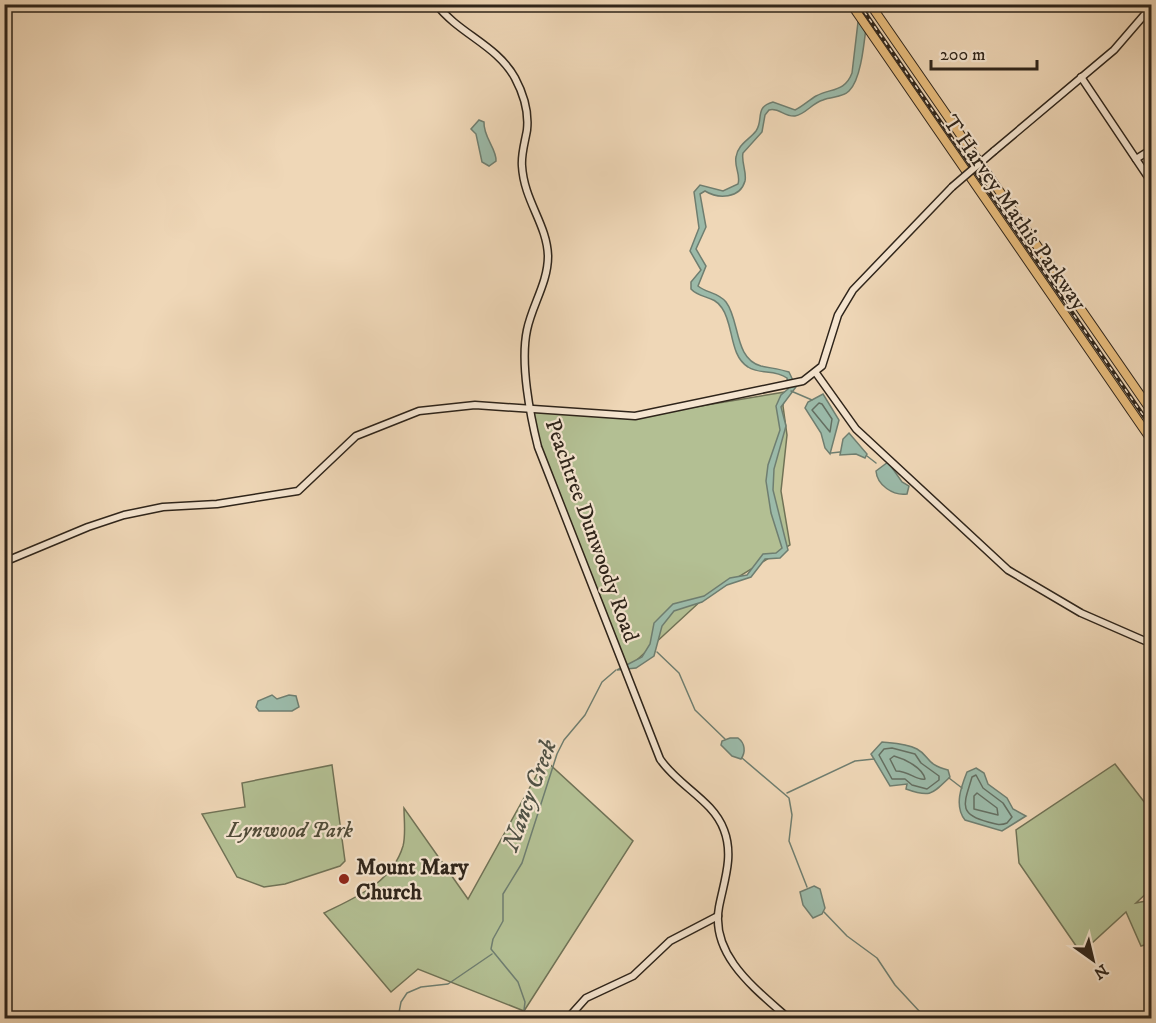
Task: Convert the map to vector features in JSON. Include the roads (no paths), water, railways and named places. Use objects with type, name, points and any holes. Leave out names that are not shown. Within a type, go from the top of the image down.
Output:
[{"type":"highway","name":"T Harvey Mathis Parkway","points":[[851,4],[1152,441]]},
{"type":"highway","name":"T Harvey Mathis Parkway","points":[[870,4],[1152,412]]},
{"type":"street","name":"Peachtree Dunwoody Road","points":[[436,4],[463,32],[486,46],[503,61],[516,79],[526,107],[527,130],[521,160],[523,183],[544,233],[548,256],[544,282],[525,339],[531,408],[543,461],[660,759],[671,774],[714,813],[724,828],[729,848],[728,870],[718,916],[722,940],[735,967],[748,983],[788,1018]]},
{"type":"street","points":[[4,562],[88,526],[124,515],[163,507],[217,504],[298,491],[356,436],[418,411],[475,405],[635,416],[799,382],[816,373],[826,357],[838,315],[853,290],[952,187],[1114,50],[1152,6]]},
{"type":"street","points":[[1081,77],[1152,183]]},
{"type":"street","points":[[1136,159],[1152,149]]},
{"type":"street","points":[[816,373],[862,434],[1008,570],[1082,613],[1152,644]]},
{"type":"street","points":[[568,1018],[586,998],[633,976],[670,941],[718,916]]},
{"type":"water","points":[[860,5],[869,5],[861,63],[854,84],[849,91],[843,95],[819,101],[795,116],[773,109],[769,110],[765,115],[762,132],[743,153],[745,181],[742,187],[728,196],[710,194],[705,191],[700,194],[706,227],[696,249],[706,266],[698,286],[726,302],[746,356],[761,366],[789,372],[796,387],[781,407],[786,426],[774,469],[773,490],[788,550],[780,558],[765,559],[751,577],[727,585],[702,602],[674,611],[662,626],[654,656],[636,668],[617,670],[642,657],[650,644],[654,623],[673,604],[704,596],[730,578],[747,575],[763,554],[776,553],[782,548],[771,513],[766,481],[768,465],[780,430],[776,406],[781,395],[788,389],[787,378],[757,371],[742,362],[722,308],[715,301],[691,289],[691,282],[701,270],[690,251],[699,228],[694,192],[700,185],[723,191],[738,184],[737,153],[741,145],[756,131],[761,110],[767,104],[773,102],[795,110],[816,96],[837,89],[846,83],[852,73]]},
{"type":"water","points":[[479,120],[484,122],[496,156],[496,161],[489,166],[482,162],[476,134],[471,129]]},
{"type":"water","points":[[823,394],[839,420],[830,454],[825,448],[821,433],[805,408],[808,402]]},
{"type":"water","points":[[849,433],[867,454],[865,458],[856,454],[840,455],[843,439]]},
{"type":"water","points":[[888,462],[902,482],[909,486],[907,494],[891,491],[879,481],[876,471]]},
{"type":"water","points":[[272,695],[277,699],[289,695],[296,696],[299,707],[292,711],[259,711],[256,707],[258,701]]},
{"type":"water","points":[[738,738],[742,742],[744,751],[741,759],[732,756],[721,745],[722,741]]},
{"type":"water","points":[[882,742],[904,744],[917,749],[936,766],[948,770],[950,777],[935,791],[926,794],[906,789],[907,784],[890,786],[871,754]]},
{"type":"water","points":[[976,768],[984,773],[988,784],[1007,798],[1013,809],[1026,816],[1002,831],[965,820],[959,803],[961,790],[967,772]]},
{"type":"water","points":[[814,886],[820,889],[825,908],[822,914],[813,918],[803,905],[800,892]]},
{"type":"waterway","points":[[791,391],[812,400]]},
{"type":"waterway","points":[[831,453],[840,452]]},
{"type":"waterway","points":[[867,456],[876,463]]},
{"type":"waterway","points":[[657,652],[679,673],[695,710],[725,739]]},
{"type":"waterway","name":"Nancy Creek","points":[[523,1018],[525,1002],[518,982],[491,949],[493,939],[503,921],[503,894],[522,863],[557,754],[564,740],[585,715],[602,682],[616,670]]},
{"type":"waterway","points":[[742,758],[789,798],[792,815],[789,841],[807,887]]},
{"type":"waterway","points":[[787,793],[855,761],[874,759]]},
{"type":"waterway","points":[[949,778],[962,788]]},
{"type":"waterway","points":[[824,912],[847,936],[877,958],[895,985],[920,1012],[935,1018],[956,1015],[968,1018]]},
{"type":"waterway","points":[[398,1018],[401,1002],[407,993],[421,987],[448,984],[492,954]]},
{"type":"railway","points":[[859,4],[1152,428]]},
{"type":"place","name":"Mount Mary Church","points":[[344,879]]},
{"type":"park label","name":"Lynwood Park","points":[[290,829]]}]
